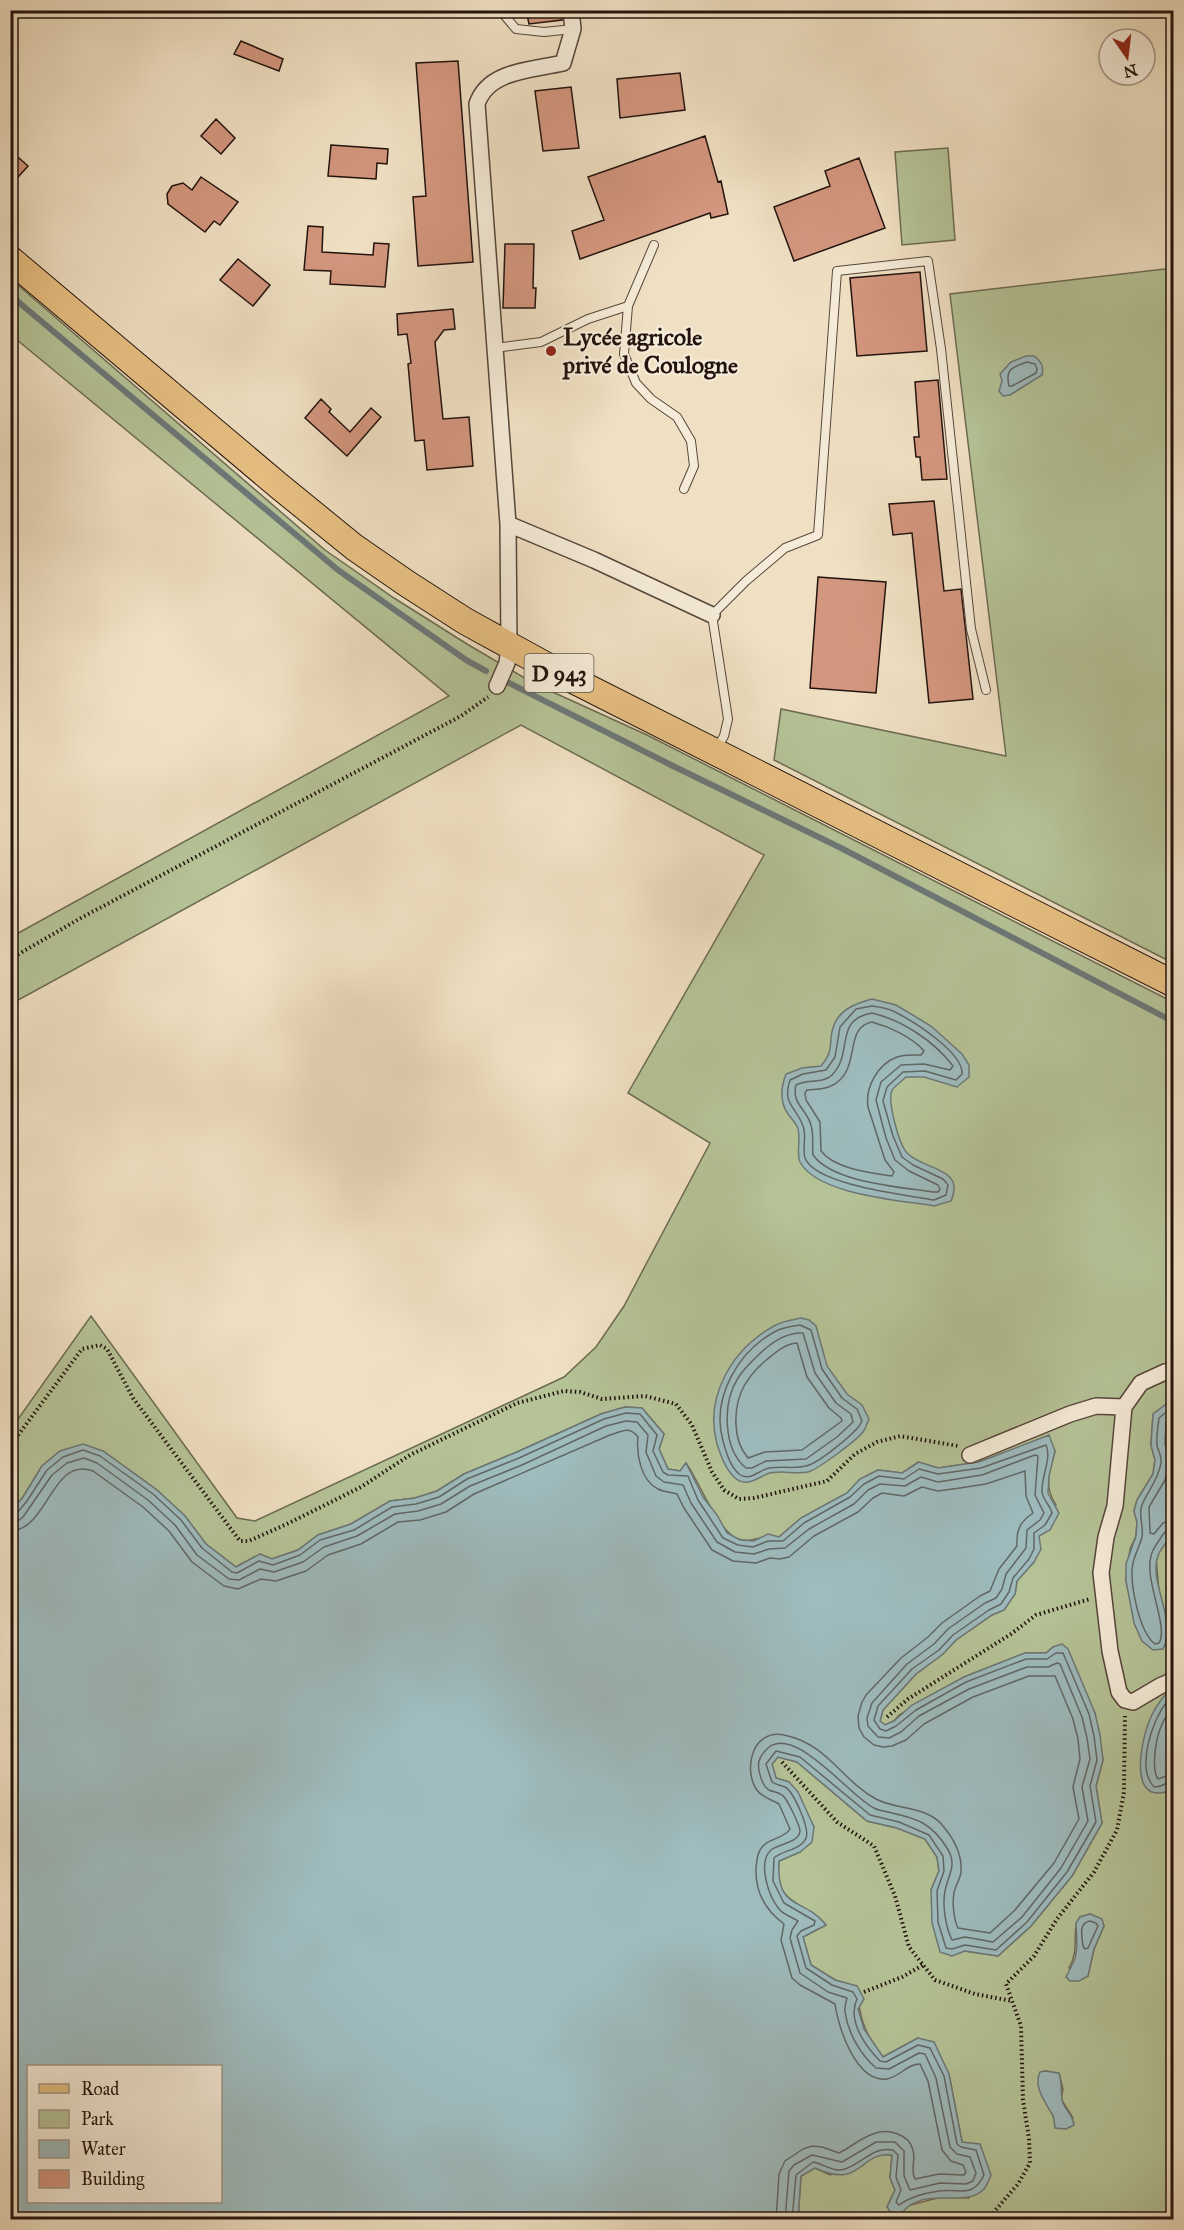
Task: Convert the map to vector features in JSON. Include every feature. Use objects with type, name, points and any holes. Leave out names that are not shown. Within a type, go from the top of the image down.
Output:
[{"type":"main road","name":"D 943","points":[[10,259],[336,532],[406,583],[509,646],[1173,984]]},
{"type":"street","points":[[497,686],[507,663],[509,646],[508,524],[477,104],[483,90],[496,80],[563,63],[573,30],[571,10]]},
{"type":"street","points":[[508,524],[594,560],[712,615]]},
{"type":"street","points":[[1173,1371],[1165,1372],[1142,1383],[1124,1407],[1115,1506],[1106,1537],[1101,1573],[1110,1651],[1119,1692],[1125,1700],[1133,1702],[1173,1680]]},
{"type":"street","points":[[970,1455],[1037,1427],[1096,1406],[1124,1407]]},
{"type":"lane","points":[[500,10],[516,29],[544,32],[573,30]]},
{"type":"lane","points":[[654,245],[628,306],[624,354],[636,383],[651,399],[677,417],[691,441],[694,466],[684,489]]},
{"type":"lane","points":[[715,752],[728,718],[712,615],[746,581],[785,548],[818,535],[837,271],[928,261],[941,349],[971,629],[986,690]]},
{"type":"lane","points":[[495,348],[541,342],[588,319],[628,306]]},
{"type":"path","points":[[10,959],[79,919],[461,716],[487,699],[497,686]]},
{"type":"path","points":[[10,1446],[82,1349],[100,1345],[107,1350],[133,1398],[240,1541],[249,1541],[289,1523],[360,1487],[410,1455],[517,1403],[564,1391],[580,1392],[602,1399],[645,1396],[676,1404],[692,1425],[712,1473],[724,1490],[739,1499],[754,1498],[827,1481],[855,1454],[877,1442],[900,1436],[962,1446],[970,1455]]},
{"type":"path","points":[[887,1718],[908,1699],[1011,1634],[1036,1615],[1102,1596]]},
{"type":"path","points":[[987,2220],[1018,2184],[1030,2163],[1023,2100],[1021,2026],[1006,1984],[1034,1956],[1057,1919],[1094,1872],[1117,1830],[1124,1792],[1125,1700]]},
{"type":"path","points":[[782,1762],[837,1822],[874,1845],[895,1896],[909,1947],[935,1980],[975,1994],[1012,2001]]},
{"type":"path","points":[[864,1992],[902,1977],[923,1965]]},
{"type":"green space","points":[[948,148],[955,240],[902,245],[895,152]]},
{"type":"green space","points":[[1173,268],[1173,963],[774,760],[781,709],[1006,756],[950,294]]},
{"type":"green space","points":[[11,279],[325,550],[394,598],[467,644],[533,683],[647,735],[1173,1002],[1173,1399],[1153,1415],[1151,1445],[1155,1460],[1153,1474],[1137,1500],[1134,1511],[1137,1522],[1136,1536],[1130,1549],[1126,1581],[1131,1601],[1168,1626],[1159,1592],[1156,1557],[1173,1528],[1173,2219],[940,2220],[939,2217],[927,2217],[924,2220],[798,2219],[801,2176],[815,2168],[830,2175],[882,2154],[892,2155],[890,2178],[895,2190],[887,2207],[907,2206],[941,2197],[969,2198],[962,2142],[949,2074],[918,2038],[883,2057],[871,2040],[864,2024],[857,1987],[835,1980],[811,1965],[803,1937],[826,1925],[786,1895],[781,1888],[778,1876],[779,1861],[800,1852],[814,1827],[789,1782],[776,1778],[772,1764],[778,1757],[797,1762],[867,1821],[897,1828],[925,1839],[937,1857],[939,1871],[931,1890],[965,1951],[998,1956],[1031,1926],[1072,1876],[1102,1823],[1096,1786],[1103,1760],[1095,1713],[1053,1647],[1046,1653],[1025,1653],[964,1677],[899,1715],[894,1721],[885,1725],[880,1721],[883,1710],[916,1674],[943,1654],[956,1640],[992,1615],[1004,1610],[1015,1594],[1017,1581],[1034,1562],[1039,1536],[1056,1505],[1049,1485],[1055,1451],[1002,1454],[979,1462],[938,1468],[918,1462],[902,1473],[878,1470],[860,1479],[847,1493],[801,1518],[779,1537],[768,1536],[749,1540],[738,1539],[723,1527],[686,1463],[680,1471],[668,1469],[659,1449],[664,1434],[642,1408],[625,1407],[601,1414],[464,1474],[437,1491],[415,1498],[390,1501],[351,1524],[318,1535],[298,1550],[272,1559],[260,1554],[236,1567],[206,1544],[185,1516],[157,1490],[103,1451],[60,1451],[42,1466],[11,1512],[11,1429],[91,1316],[237,1518],[255,1521],[564,1377],[596,1347],[624,1306],[710,1143],[628,1093],[764,855],[521,725],[11,1004],[11,937],[449,696],[11,335]],"holes":[[[1090,1914],[1104,1926],[1094,1949],[1088,1976],[1069,1968],[1073,1961],[1077,1922],[1080,1917]],[[1045,2071],[1059,2074],[1063,2089],[1061,2099],[1073,2118],[1055,2121]]]},
{"type":"water","points":[[1026,356],[1034,356],[1038,360],[1042,366],[1042,375],[1010,395],[1003,396],[999,391],[1002,381],[1000,374],[1011,362]]},
{"type":"water","points":[[872,999],[896,1005],[931,1026],[962,1054],[969,1065],[969,1077],[957,1087],[924,1077],[906,1077],[892,1090],[891,1095],[895,1122],[904,1148],[914,1159],[948,1175],[953,1182],[954,1190],[951,1201],[934,1206],[841,1189],[810,1173],[800,1162],[798,1129],[785,1109],[782,1099],[786,1074],[802,1068],[821,1066],[830,1050],[832,1031],[840,1015],[861,1002]]},
{"type":"water","points":[[801,1318],[809,1320],[816,1326],[827,1366],[847,1394],[862,1405],[869,1419],[859,1436],[813,1470],[803,1473],[772,1473],[750,1482],[742,1482],[728,1470],[717,1444],[714,1426],[718,1392],[734,1361],[759,1336],[777,1324]]},
{"type":"water","points":[[1173,1399],[1174,1493],[1172,1498],[1174,1522],[1171,1536],[1160,1552],[1156,1564],[1157,1582],[1165,1611],[1167,1631],[1163,1649],[1153,1650],[1142,1641],[1134,1623],[1126,1581],[1126,1564],[1136,1536],[1137,1522],[1134,1511],[1137,1500],[1153,1474],[1155,1460],[1151,1445],[1153,1414]]},
{"type":"water","points":[[625,1407],[642,1408],[664,1434],[659,1449],[668,1469],[680,1471],[686,1463],[703,1497],[727,1533],[740,1540],[754,1541],[768,1534],[779,1537],[801,1518],[847,1493],[860,1479],[878,1470],[902,1473],[919,1462],[938,1468],[979,1462],[1049,1435],[1055,1451],[1049,1476],[1048,1493],[1059,1513],[1050,1530],[1039,1536],[1041,1549],[1034,1562],[1017,1581],[1015,1594],[1004,1610],[992,1615],[956,1640],[943,1654],[916,1674],[883,1710],[880,1721],[885,1725],[894,1721],[912,1705],[964,1677],[1025,1653],[1046,1653],[1062,1644],[1068,1649],[1095,1713],[1100,1735],[1103,1760],[1096,1786],[1102,1823],[1072,1876],[1031,1926],[998,1956],[965,1951],[952,1956],[940,1952],[932,1923],[931,1890],[939,1871],[937,1857],[925,1839],[897,1828],[867,1821],[797,1762],[778,1757],[772,1764],[776,1778],[789,1782],[798,1792],[814,1827],[812,1842],[800,1852],[779,1861],[779,1877],[786,1896],[809,1910],[826,1925],[803,1937],[811,1965],[835,1980],[857,1986],[864,1999],[858,2009],[864,2029],[883,2057],[918,2038],[934,2042],[949,2074],[962,2142],[980,2144],[991,2175],[985,2188],[974,2196],[964,2198],[931,2198],[920,2201],[910,2205],[901,2214],[893,2216],[887,2207],[895,2190],[890,2178],[892,2155],[881,2155],[842,2175],[830,2174],[815,2168],[801,2176],[798,2219],[11,2219],[10,1512],[23,1497],[42,1466],[60,1451],[83,1444],[103,1451],[157,1490],[185,1516],[206,1544],[236,1567],[260,1554],[272,1559],[298,1550],[318,1535],[351,1524],[390,1501],[415,1498],[437,1491],[464,1474],[601,1414]]},
{"type":"water","points":[[1165,1695],[1173,1697],[1173,1782],[1166,1792],[1154,1793],[1146,1787],[1142,1778],[1141,1753],[1150,1719]]},
{"type":"water","points":[[1090,1914],[1102,1919],[1104,1926],[1094,1949],[1088,1976],[1079,1981],[1070,1981],[1066,1977],[1075,1959],[1076,1923],[1080,1917]]},
{"type":"water","points":[[1040,2072],[1059,2073],[1062,2100],[1074,2125],[1066,2129],[1055,2128],[1053,2116],[1041,2094],[1038,2077]]},
{"type":"building","points":[[526,10],[561,10],[562,20],[529,24]]},
{"type":"building","points":[[241,41],[283,59],[279,71],[234,54]]},
{"type":"building","points":[[458,61],[473,262],[418,266],[413,197],[426,196],[416,63]]},
{"type":"building","points":[[680,73],[685,110],[620,118],[617,79]]},
{"type":"building","points":[[571,87],[579,148],[543,151],[535,91]]},
{"type":"building","points":[[216,119],[235,138],[221,154],[201,136]]},
{"type":"building","points":[[705,136],[718,182],[721,181],[728,214],[711,218],[710,213],[580,259],[572,231],[604,220],[588,177]]},
{"type":"building","points":[[331,145],[388,149],[387,164],[377,163],[376,179],[328,176]]},
{"type":"building","points":[[10,150],[28,166],[10,186]]},
{"type":"building","points":[[859,158],[885,228],[794,261],[774,207],[830,186],[825,171]]},
{"type":"building","points":[[201,177],[238,202],[220,225],[214,221],[205,232],[168,204],[167,194],[172,186],[183,183],[192,190]]},
{"type":"building","points":[[308,226],[323,227],[322,252],[373,255],[374,243],[389,244],[385,287],[330,284],[331,271],[304,270]]},
{"type":"building","points":[[505,244],[534,244],[535,308],[503,308]]},
{"type":"building","points":[[238,259],[270,285],[253,306],[220,280]]},
{"type":"building","points":[[920,272],[927,351],[857,356],[850,278]]},
{"type":"building","points":[[453,309],[455,329],[444,330],[435,342],[443,419],[469,417],[473,466],[427,470],[424,440],[415,441],[408,364],[411,363],[407,334],[398,335],[397,314]]},
{"type":"building","points":[[938,380],[947,479],[922,480],[920,457],[916,457],[914,437],[919,437],[915,382]]},
{"type":"building","points":[[321,399],[331,409],[329,412],[350,432],[371,408],[381,417],[347,456],[305,418]]},
{"type":"building","points":[[934,501],[944,591],[961,589],[973,699],[929,703],[912,533],[893,535],[889,504]]},
{"type":"building","points":[[818,577],[886,582],[876,693],[810,688]]},
{"type":"waterway","points":[[10,295],[338,570],[466,660],[486,671]]},
{"type":"waterway","points":[[509,683],[841,848],[1174,1022]]},
{"type":"place","name":"Lycée agricole privé de Coulogne","points":[[551,351]]}]
